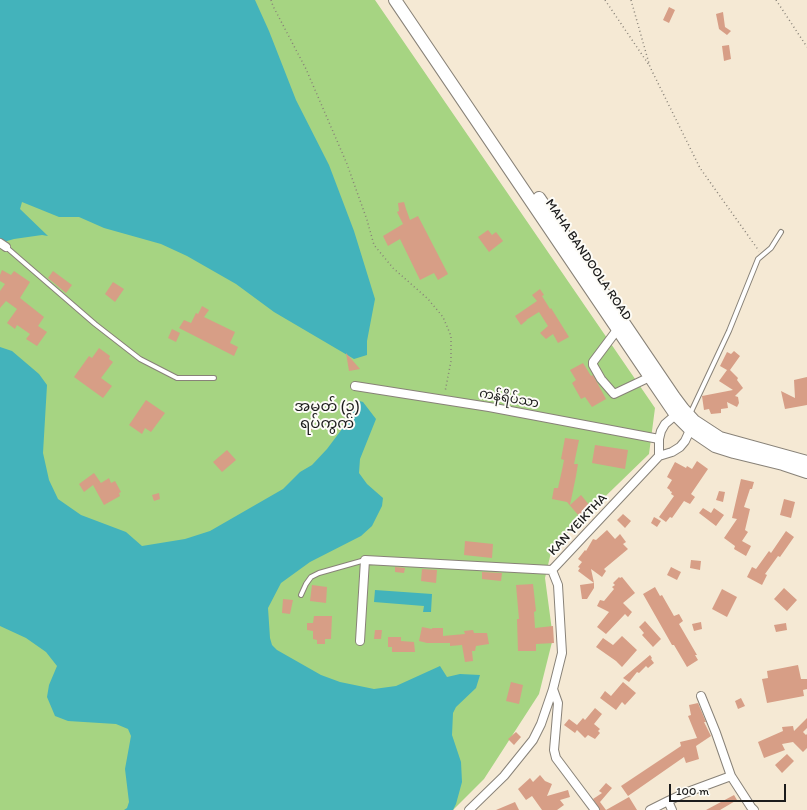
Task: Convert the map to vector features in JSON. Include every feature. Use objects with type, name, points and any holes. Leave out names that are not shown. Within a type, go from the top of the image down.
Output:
[{"type":"main road","name":"MAHA BANDOOLA ROAD","points":[[395,0],[650,377],[686,419],[715,446],[807,472]]},
{"type":"main road","name":"MAHA BANDOOLA ROAD","points":[[405,0],[686,419],[720,438],[807,462]]},
{"type":"street","points":[[618,330],[593,362],[593,365],[601,380],[614,394],[650,377]]},
{"type":"street","name":"ကန်ရိပ်သာ","points":[[355,386],[489,407],[659,439]]},
{"type":"street","points":[[686,419],[685,441],[680,447],[672,452],[659,456],[659,439],[663,427],[686,419]]},
{"type":"street","name":"KAN YEIKTHA","points":[[469,810],[504,776],[533,740],[541,724],[553,689],[562,653],[558,585],[552,570],[659,456]]},
{"type":"street","points":[[360,641],[365,560],[552,570]]},
{"type":"street","points":[[553,689],[558,703],[554,750],[556,758],[595,810]]},
{"type":"street","points":[[701,696],[731,776],[754,810]]},
{"type":"street","points":[[541,724],[556,728]]},
{"type":"street","points":[[650,810],[685,793],[731,776]]},
{"type":"street","points":[[668,801],[672,810]]},
{"type":"lane","points":[[686,419],[729,331],[758,260],[771,248],[781,232]]},
{"type":"lane","points":[[3,245],[94,324],[140,359],[177,378],[214,378]]},
{"type":"lane","points":[[301,595],[311,577],[319,573],[365,560]]},
{"type":"path","points":[[271,0],[306,69],[347,164],[367,220],[374,245],[393,268],[428,299],[443,317],[451,336],[451,361],[443,400]]},
{"type":"path","points":[[605,0],[650,67],[700,168],[762,256]]},
{"type":"path","points":[[631,0],[650,67]]},
{"type":"path","points":[[776,0],[807,47]]},
{"type":"green space","points":[[0,0],[375,0],[655,408],[649,454],[552,548],[545,578],[553,638],[539,694],[484,779],[453,810],[0,810]]},
{"type":"water","points":[[0,0],[255,0],[296,100],[329,165],[354,231],[375,299],[367,341],[367,355],[354,359],[274,312],[236,284],[187,256],[161,244],[104,228],[79,217],[59,217],[22,202],[20,209],[48,236],[42,235],[14,239],[7,241],[0,248]]},
{"type":"water","points":[[0,347],[12,351],[39,374],[47,385],[43,453],[49,480],[58,499],[81,515],[126,532],[142,546],[185,539],[210,531],[283,489],[300,472],[312,465],[327,449],[348,421],[356,400],[363,402],[376,419],[360,459],[359,473],[367,484],[383,498],[382,506],[372,526],[361,536],[310,562],[281,583],[268,608],[270,638],[272,645],[277,650],[321,675],[340,682],[374,689],[396,686],[440,666],[447,677],[460,674],[480,675],[476,688],[456,707],[453,713],[452,735],[461,762],[462,782],[453,810],[124,810],[127,808],[129,802],[125,769],[131,736],[128,729],[116,724],[68,721],[55,716],[47,697],[49,685],[57,666],[46,652],[26,638],[0,626]]},
{"type":"water","points":[[375,590],[432,594],[431,612],[423,612],[424,606],[374,602]]},
{"type":"building","points":[[669,7],[675,10],[669,23],[663,20]]},
{"type":"building","points":[[723,12],[725,27],[731,31],[727,35],[719,29],[716,14]]},
{"type":"building","points":[[729,45],[731,59],[724,61],[722,46]]},
{"type":"building","points":[[404,202],[410,220],[418,216],[448,274],[438,280],[434,273],[420,280],[400,239],[388,246],[383,236],[403,224],[397,212],[399,211],[398,203]]},
{"type":"building","points":[[488,230],[492,235],[496,232],[503,241],[489,252],[478,237]]},
{"type":"building","points":[[2,270],[11,275],[14,271],[30,282],[20,298],[44,317],[38,326],[47,332],[37,346],[26,339],[30,334],[17,325],[15,329],[7,323],[17,309],[6,301],[0,308],[0,291],[5,284],[0,281]]},
{"type":"building","points":[[53,271],[72,285],[66,293],[48,278]]},
{"type":"building","points":[[113,282],[124,289],[115,302],[105,294]]},
{"type":"building","points":[[540,289],[544,295],[542,296],[569,337],[558,343],[553,334],[546,339],[540,333],[548,326],[539,312],[521,325],[515,316],[537,301],[532,295]]},
{"type":"building","points":[[202,306],[209,310],[204,317],[235,332],[230,343],[238,347],[234,356],[179,328],[184,320],[191,323],[196,313],[198,314]]},
{"type":"building","points":[[172,329],[180,333],[176,342],[168,338]]},
{"type":"building","points":[[99,348],[110,356],[109,359],[113,362],[101,378],[112,386],[103,398],[74,377],[89,356],[92,358]]},
{"type":"building","points":[[734,351],[740,356],[730,370],[738,378],[737,380],[743,388],[735,396],[738,397],[739,403],[737,407],[727,402],[728,408],[721,409],[721,413],[711,414],[709,409],[704,410],[702,396],[733,390],[719,381],[727,370],[720,366],[727,352],[731,354]]},
{"type":"building","points":[[346,353],[360,369],[349,371]]},
{"type":"building","points":[[583,363],[591,376],[593,375],[606,399],[592,407],[585,397],[581,399],[572,383],[576,380],[570,370]]},
{"type":"building","points":[[807,377],[807,405],[785,409],[781,391],[795,398],[794,380]]},
{"type":"building","points":[[146,400],[165,413],[151,432],[145,428],[142,434],[129,425]]},
{"type":"building","points":[[304,420],[314,425],[311,431],[301,426]]},
{"type":"building","points":[[565,438],[579,440],[574,464],[578,464],[570,505],[581,495],[590,506],[579,516],[567,502],[552,499],[554,488],[558,488],[562,470],[564,460],[561,459]]},
{"type":"building","points":[[595,445],[628,450],[625,469],[592,463]]},
{"type":"building","points":[[227,450],[236,460],[222,472],[213,462]]},
{"type":"building","points":[[697,461],[708,469],[691,494],[695,497],[690,504],[684,501],[672,518],[670,517],[666,522],[659,517],[674,496],[667,488],[672,480],[667,477],[675,462],[686,468],[687,466],[692,469]]},
{"type":"building","points":[[94,473],[101,483],[109,478],[111,483],[115,481],[121,492],[119,493],[120,496],[104,505],[93,485],[84,492],[79,484]]},
{"type":"building","points":[[741,479],[754,482],[744,507],[750,509],[745,530],[748,532],[742,541],[751,546],[746,556],[734,549],[735,546],[724,538],[737,519],[732,518]]},
{"type":"building","points":[[719,491],[725,492],[723,502],[716,500]]},
{"type":"building","points":[[159,493],[160,499],[154,501],[152,495]]},
{"type":"building","points":[[784,499],[795,502],[791,518],[780,515]]},
{"type":"building","points":[[703,508],[711,513],[714,508],[724,515],[716,526],[699,513]]},
{"type":"building","points":[[623,514],[631,521],[625,528],[617,520]]},
{"type":"building","points":[[654,517],[661,521],[657,527],[651,523]]},
{"type":"building","points":[[607,530],[615,539],[620,534],[626,542],[623,544],[628,549],[604,569],[606,571],[602,577],[591,569],[594,583],[578,571],[580,568],[578,567],[582,562],[578,559],[585,550],[586,551],[593,539],[596,540]]},
{"type":"building","points":[[786,531],[794,537],[780,557],[778,556],[765,574],[767,575],[762,585],[747,577],[752,567],[756,569],[769,551],[771,553]]},
{"type":"building","points":[[465,541],[493,544],[492,558],[464,555]]},
{"type":"building","points":[[691,560],[701,561],[700,570],[690,568]]},
{"type":"building","points":[[395,567],[405,568],[404,573],[395,572]]},
{"type":"building","points":[[671,567],[681,572],[677,580],[667,575]]},
{"type":"building","points":[[422,569],[437,570],[436,583],[421,581]]},
{"type":"building","points":[[482,572],[502,573],[501,581],[482,579]]},
{"type":"building","points":[[619,577],[622,577],[635,593],[623,603],[632,612],[628,617],[625,614],[606,634],[597,627],[609,612],[597,606],[600,600],[604,601],[614,589],[612,587],[615,585],[613,583]]},
{"type":"building","points":[[594,583],[594,588],[587,599],[582,599],[580,585]]},
{"type":"building","points":[[533,584],[536,611],[534,612],[535,628],[553,626],[554,643],[536,644],[536,651],[518,651],[517,619],[519,619],[516,585]]},
{"type":"building","points":[[312,585],[327,587],[326,603],[310,601]]},
{"type":"building","points":[[655,587],[660,596],[662,595],[674,616],[679,614],[683,621],[679,624],[697,655],[695,655],[698,660],[687,667],[674,645],[672,645],[643,594]]},
{"type":"building","points":[[784,588],[797,600],[787,611],[774,599]]},
{"type":"building","points":[[722,589],[737,597],[727,617],[712,609]]},
{"type":"building","points":[[283,599],[293,600],[290,614],[282,613]]},
{"type":"building","points":[[314,616],[332,616],[331,639],[325,639],[325,644],[317,644],[317,640],[313,639],[313,631],[307,630],[307,623],[313,623]]},
{"type":"building","points":[[645,621],[661,639],[653,647],[642,635],[644,633],[639,627]]},
{"type":"building","points":[[701,622],[702,629],[694,631],[692,624]]},
{"type":"building","points":[[786,623],[787,630],[776,632],[774,625]]},
{"type":"building","points":[[422,627],[432,629],[443,628],[443,636],[465,634],[464,631],[473,630],[474,633],[487,633],[489,644],[476,646],[475,651],[472,651],[473,661],[465,662],[462,645],[450,646],[450,643],[427,643],[419,641]]},
{"type":"building","points":[[375,630],[382,630],[381,639],[374,639]]},
{"type":"building","points":[[622,636],[637,650],[622,667],[596,647],[603,638],[613,645]]},
{"type":"building","points":[[388,637],[401,637],[401,641],[414,642],[415,652],[392,652],[392,647],[388,647]]},
{"type":"building","points":[[650,655],[654,663],[648,668],[646,666],[639,673],[637,672],[629,682],[623,678]]},
{"type":"building","points":[[798,665],[801,679],[807,679],[807,689],[803,690],[804,696],[767,703],[762,679],[768,678],[767,671]]},
{"type":"building","points":[[511,682],[523,685],[519,704],[506,701]]},
{"type":"building","points":[[623,682],[636,693],[625,705],[622,702],[616,710],[600,698],[605,691],[611,696]]},
{"type":"building","points":[[741,698],[745,706],[738,709],[735,701]]},
{"type":"building","points":[[698,703],[706,722],[704,722],[711,736],[696,746],[699,759],[686,763],[684,757],[628,796],[621,786],[681,746],[680,742],[697,738],[688,716],[691,715],[689,705]]},
{"type":"building","points":[[595,708],[602,714],[594,724],[600,729],[598,731],[600,733],[595,739],[588,735],[585,738],[577,730],[575,733],[564,725],[569,719],[577,725],[583,718],[585,720]]},
{"type":"building","points":[[807,718],[807,728],[803,732],[806,735],[807,734],[807,748],[803,752],[793,742],[782,744],[785,750],[764,758],[758,742],[783,731],[782,727],[793,726],[794,731]]},
{"type":"building","points":[[516,732],[521,737],[514,745],[508,739]]},
{"type":"building","points":[[787,754],[794,761],[782,773],[775,765]]},
{"type":"building","points":[[540,775],[545,781],[552,784],[547,796],[568,790],[570,797],[560,800],[564,805],[557,810],[542,810],[532,796],[526,800],[518,789],[530,778],[533,782]]},
{"type":"building","points":[[606,783],[612,788],[600,802],[606,810],[600,810],[593,799],[602,793],[599,791]]},
{"type":"building","points":[[734,795],[737,800],[720,810],[706,810]]},
{"type":"building","points":[[629,797],[637,810],[606,810]]},
{"type":"building","points":[[515,802],[519,810],[496,810]]},
{"type":"district","name":"အမှတ် (၃) ရပ်ကွက်","points":[[327,416]]}]
